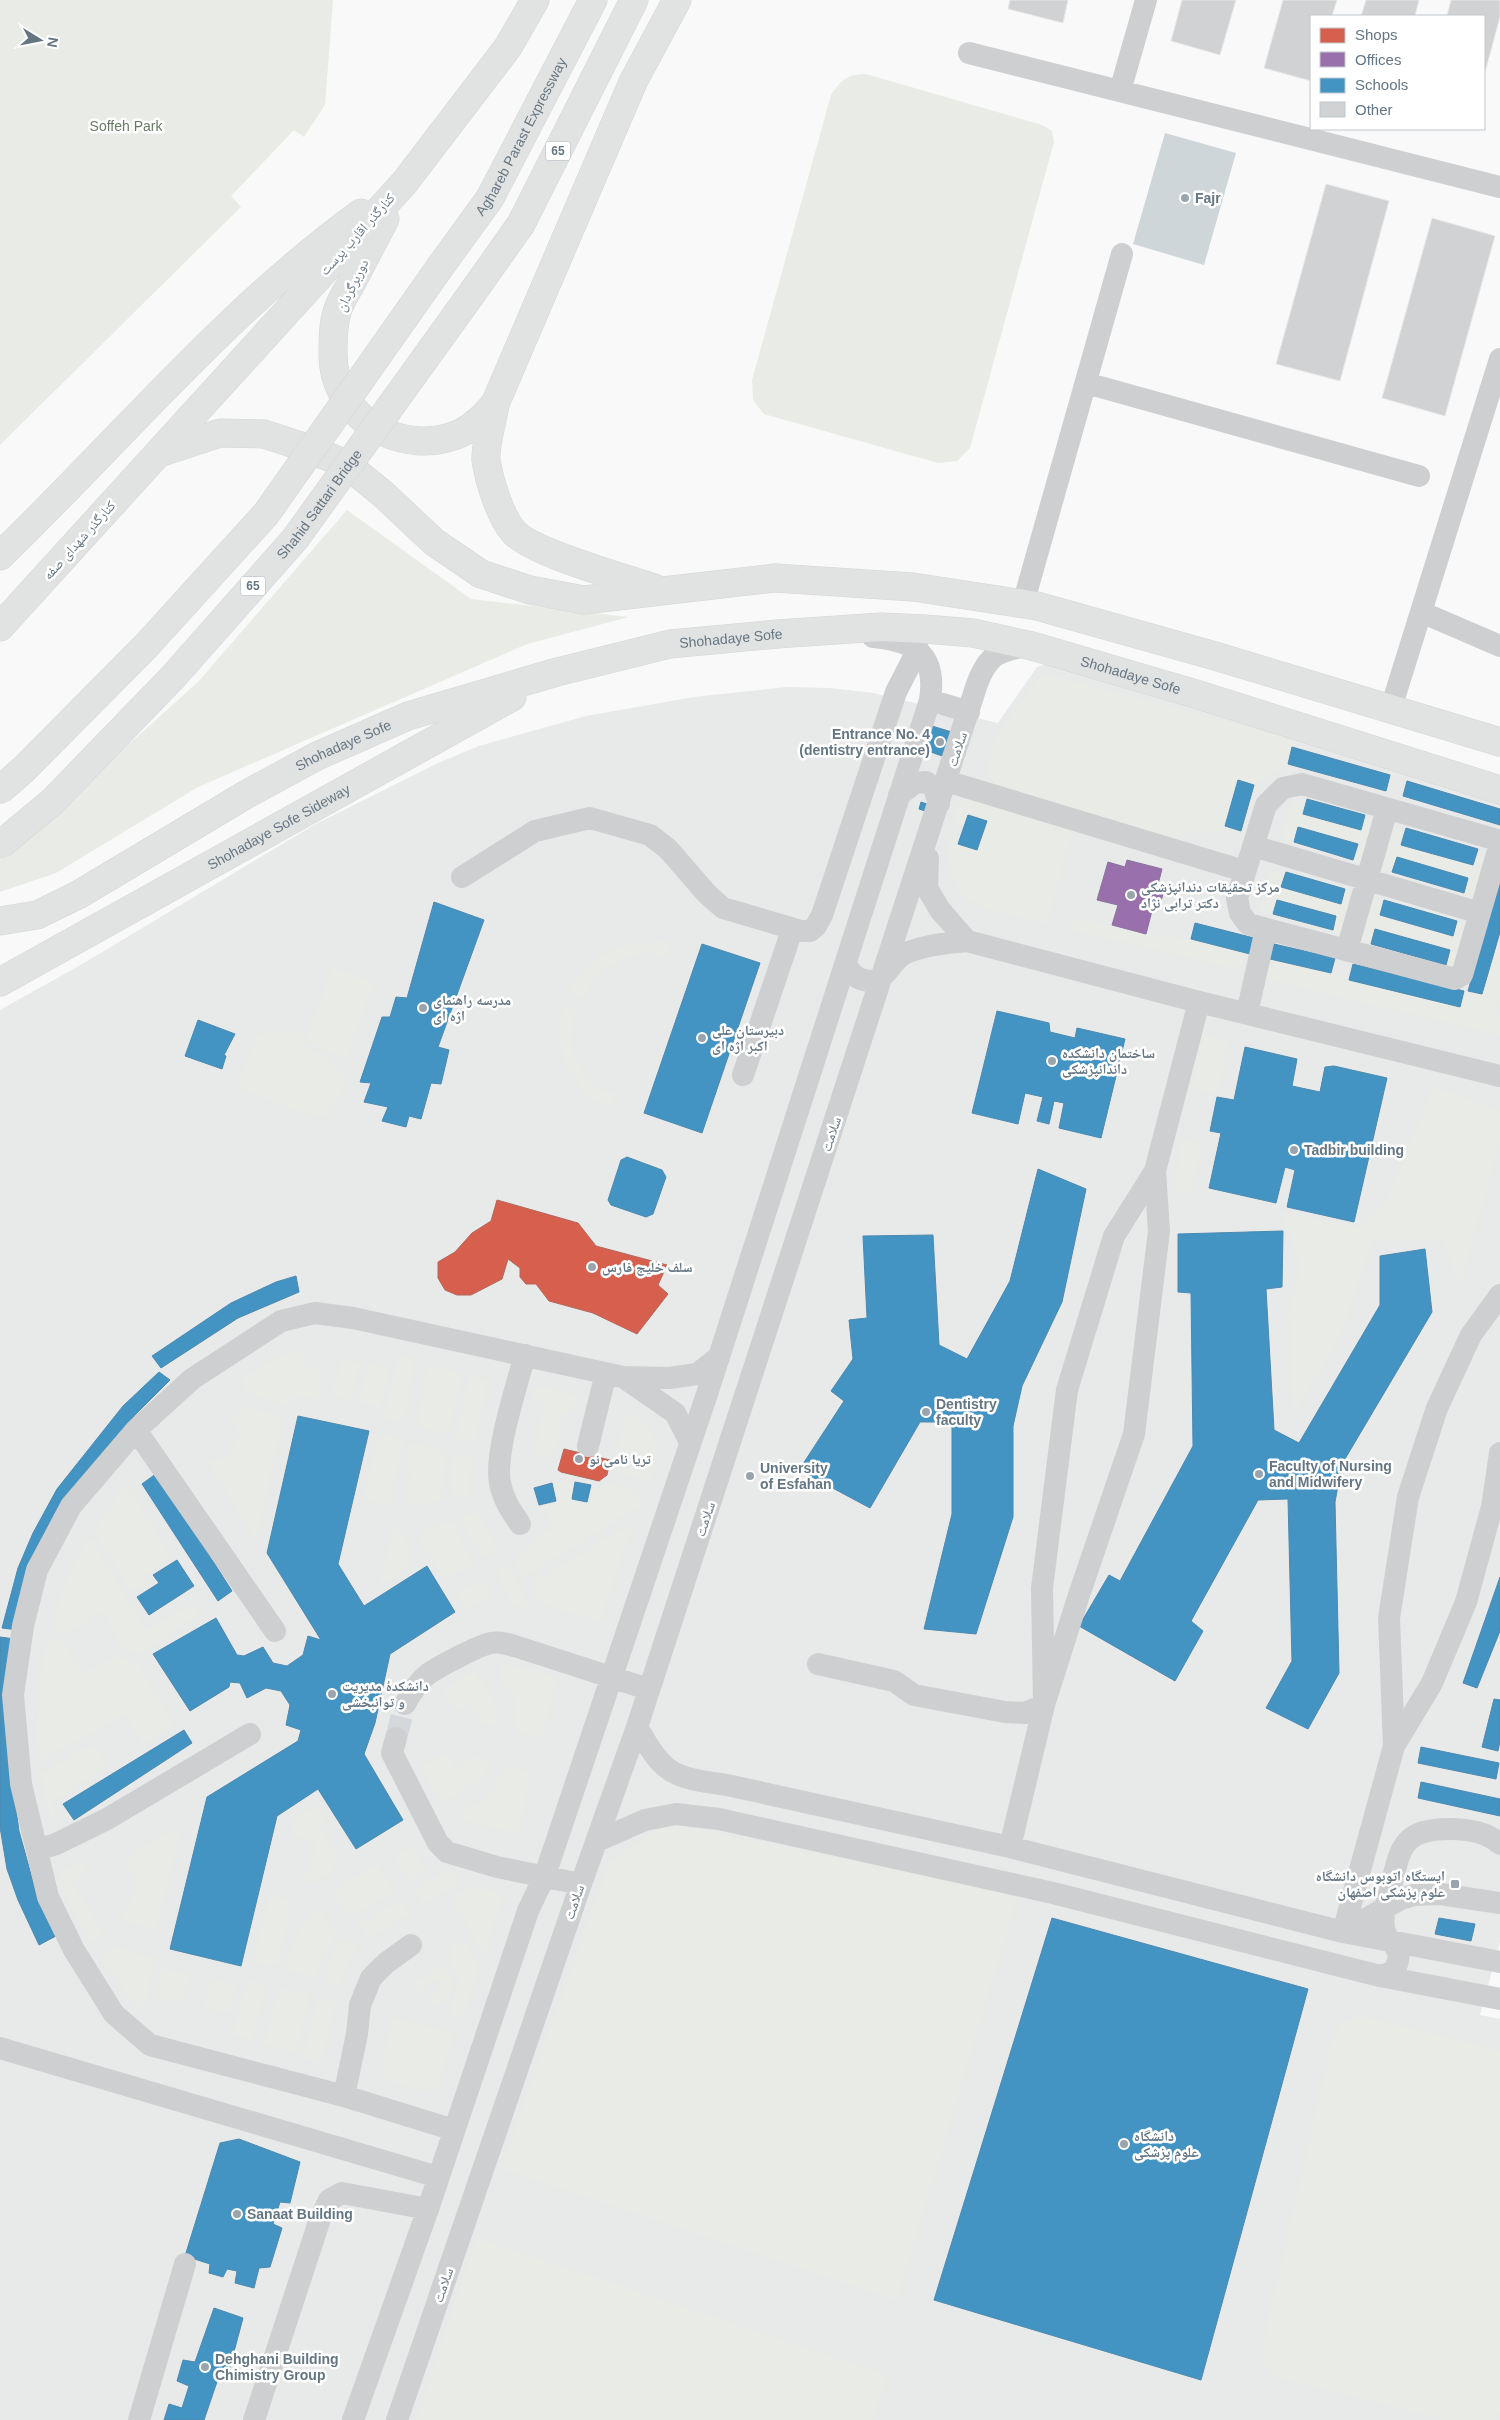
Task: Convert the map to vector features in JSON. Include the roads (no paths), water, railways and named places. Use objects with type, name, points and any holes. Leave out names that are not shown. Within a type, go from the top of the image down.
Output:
[{"type":"main road","name":"کنارگذر اقارب پرست","points":[[159,453],[405,182],[508,47],[535,0]]},
{"type":"main road","name":"Aghareb Parast Expressway","points":[[0,790],[24,769],[146,646],[266,514],[490,198],[593,0]]},
{"type":"main road","name":"Shahid Sattari Bridge","points":[[0,845],[52,802],[167,684],[295,540],[521,224],[634,0]]},
{"type":"main road","points":[[662,590],[568,559],[533,545],[513,532],[496,499],[486,459],[495,404],[633,82],[677,0]]},
{"type":"main road","name":"دوربرگردان","points":[[405,182],[337,310],[333,356],[336,378],[345,398],[359,416],[376,429],[397,438],[418,442],[441,440],[462,432],[480,420],[495,404]]},
{"type":"main road","points":[[0,556],[178,373],[321,242],[405,182]]},
{"type":"main road","points":[[159,453],[220,434],[264,434],[346,464],[383,494],[434,542],[481,574],[530,590],[584,600],[775,578],[913,587],[1023,604],[1215,656],[1500,742]]},
{"type":"main road","name":"کنارگذر شهدای صفه","points":[[0,627],[159,453]]},
{"type":"main road","name":"Shohadaye Sofe","points":[[0,921],[37,915],[78,895],[247,794],[317,756],[408,716],[557,672],[670,644],[881,628],[973,633],[1032,646],[1199,695],[1500,790]]},
{"type":"main road","name":"Shohadaye Sofe Sideway","points":[[0,982],[557,672]]},
{"type":"street","points":[[1120,91],[1146,0]]},
{"type":"street","points":[[969,53],[1500,187]]},
{"type":"street","points":[[1023,604],[1122,254]]},
{"type":"street","points":[[1391,708],[1500,359]]},
{"type":"street","points":[[1086,383],[1419,476]]},
{"type":"street","points":[[1421,612],[1500,646]]},
{"type":"street","points":[[353,2420],[428,2210],[528,1912],[545,1875],[612,1678],[719,1357],[930,700],[932,682],[930,667],[918,649],[899,640],[817,632]]},
{"type":"street","name":"سلامت","points":[[397,2420],[581,1884],[637,1727],[983,668],[995,654],[1005,649],[1032,646]]},
{"type":"street","points":[[462,877],[535,831],[590,818],[650,835],[668,849],[708,895],[723,908],[792,930],[810,931],[816,926],[822,915],[896,692],[918,649]]},
{"type":"street","points":[[930,700],[969,712]]},
{"type":"street","points":[[946,781],[1244,871]]},
{"type":"street","points":[[899,795],[915,783],[926,782],[934,788],[939,804]]},
{"type":"street","points":[[1302,784],[1494,839],[1498,847],[1462,975],[1455,979],[1248,924],[1240,913],[1237,898],[1244,871],[1266,805],[1282,788],[1302,784]]},
{"type":"street","points":[[1347,950],[1387,809]]},
{"type":"street","points":[[928,838],[927,888],[940,910],[968,941]]},
{"type":"street","points":[[1252,846],[1480,913]]},
{"type":"street","points":[[1247,1013],[1266,929]]},
{"type":"street","points":[[743,1075],[792,930]]},
{"type":"street","points":[[846,962],[854,976],[869,982],[881,979],[904,954],[929,945],[968,941],[1199,1002],[1500,1076]]},
{"type":"street","points":[[1044,1705],[1042,1588],[1067,1390],[1114,1236],[1154,1171],[1199,1002]]},
{"type":"street","points":[[1010,1847],[1044,1705],[1134,1434],[1159,1231],[1154,1171]]},
{"type":"street","points":[[1394,1746],[1389,1618],[1408,1497],[1437,1408],[1471,1335],[1500,1295]]},
{"type":"street","points":[[454,2130],[344,2096],[150,2045],[114,2014],[74,1950],[48,1897],[21,1784],[13,1695],[23,1626],[37,1570],[71,1506],[136,1430],[192,1378],[281,1321],[315,1313],[353,1318],[614,1375],[670,1378],[697,1374],[719,1357]]},
{"type":"street","points":[[520,1524],[506,1504],[499,1482],[501,1457],[509,1418],[526,1355]]},
{"type":"street","points":[[614,1375],[675,1413],[690,1442]]},
{"type":"street","points":[[588,1446],[614,1375]]},
{"type":"street","points":[[136,1430],[275,1631]]},
{"type":"street","points":[[1344,1932],[1394,1746],[1432,1683],[1466,1602],[1492,1507],[1500,1453]]},
{"type":"street","points":[[405,1704],[416,1686],[428,1674],[482,1646],[492,1643],[506,1644],[524,1649],[648,1689]]},
{"type":"street","points":[[818,1664],[894,1681],[914,1695],[1006,1712],[1025,1714],[1044,1705]]},
{"type":"street","points":[[637,1727],[653,1754],[669,1771],[692,1780],[727,1785],[1010,1847],[1344,1932],[1500,1962]]},
{"type":"street","points":[[37,1850],[56,1844],[106,1820],[250,1734]]},
{"type":"street","points":[[396,1738],[392,1753],[438,1842],[447,1852],[496,1866],[581,1884]]},
{"type":"street","points":[[596,1842],[645,1820],[676,1814],[719,1818],[1053,1893],[1380,1976],[1500,1999]]},
{"type":"street","points":[[1380,1976],[1390,1974],[1397,1965],[1398,1954],[1392,1940],[1384,1930],[1383,1910],[1402,1846],[1416,1834],[1427,1830],[1465,1830],[1494,1839],[1500,1844]]},
{"type":"street","points":[[1053,1893],[1059,1861]]},
{"type":"street","points":[[1344,1932],[1400,1899],[1420,1895],[1453,1896],[1500,1903]]},
{"type":"street","points":[[344,2096],[357,2034],[360,2005],[371,1978],[386,1963],[411,1945]]},
{"type":"street","points":[[0,2048],[438,2177]]},
{"type":"street","points":[[254,2420],[320,2219],[329,2200],[342,2193],[428,2210]]},
{"type":"street","points":[[139,2420],[185,2264]]},
{"type":"tunnel","points":[[396,1738],[405,1704]]},
{"type":"place","name":"Fajr","points":[[1185,198]]},
{"type":"place","name":"Entrance No. 4 (dentistry entrance)","points":[[940,742]]},
{"type":"place","name":"مرکز تحقیقات دندانپزشکی دکتر ترابی نژاد","points":[[1131,895]]},
{"type":"place","name":"مدرسه راهنمای اژه ای","points":[[423,1008]]},
{"type":"place","name":"دبیرستان علی اکبر اژه ای","points":[[702,1038]]},
{"type":"place","name":"ساختمان دانشکده داندانپزشکی","points":[[1052,1061]]},
{"type":"place","name":"Tadbir building","points":[[1294,1150]]},
{"type":"place","name":"سلف خلیج فارس","points":[[592,1267]]},
{"type":"place","name":"Dentistry faculty","points":[[926,1412]]},
{"type":"place","name":"تریا نامی نو","points":[[579,1459]]},
{"type":"place","name":"Faculty of Nursing and Midwifery","points":[[1259,1474]]},
{"type":"place","name":"University of Esfahan","points":[[750,1476]]},
{"type":"place","name":"دانشکدهٔ مدیریت و توانبخشی","points":[[332,1694]]},
{"type":"place","name":"ایستگاه اتوبوس دانشگاه علوم پزشکی اصفهان","points":[[1455,1884]]},
{"type":"place","name":"دانشگاه علوم پزشکی","points":[[1124,2144]]},
{"type":"place","name":"Sanaat Building","points":[[237,2214]]},
{"type":"place","name":"Dehghani Building Chimistry Group","points":[[205,2367]]},
{"type":"park label","name":"Soffeh Park","points":[[126,126]]}]
